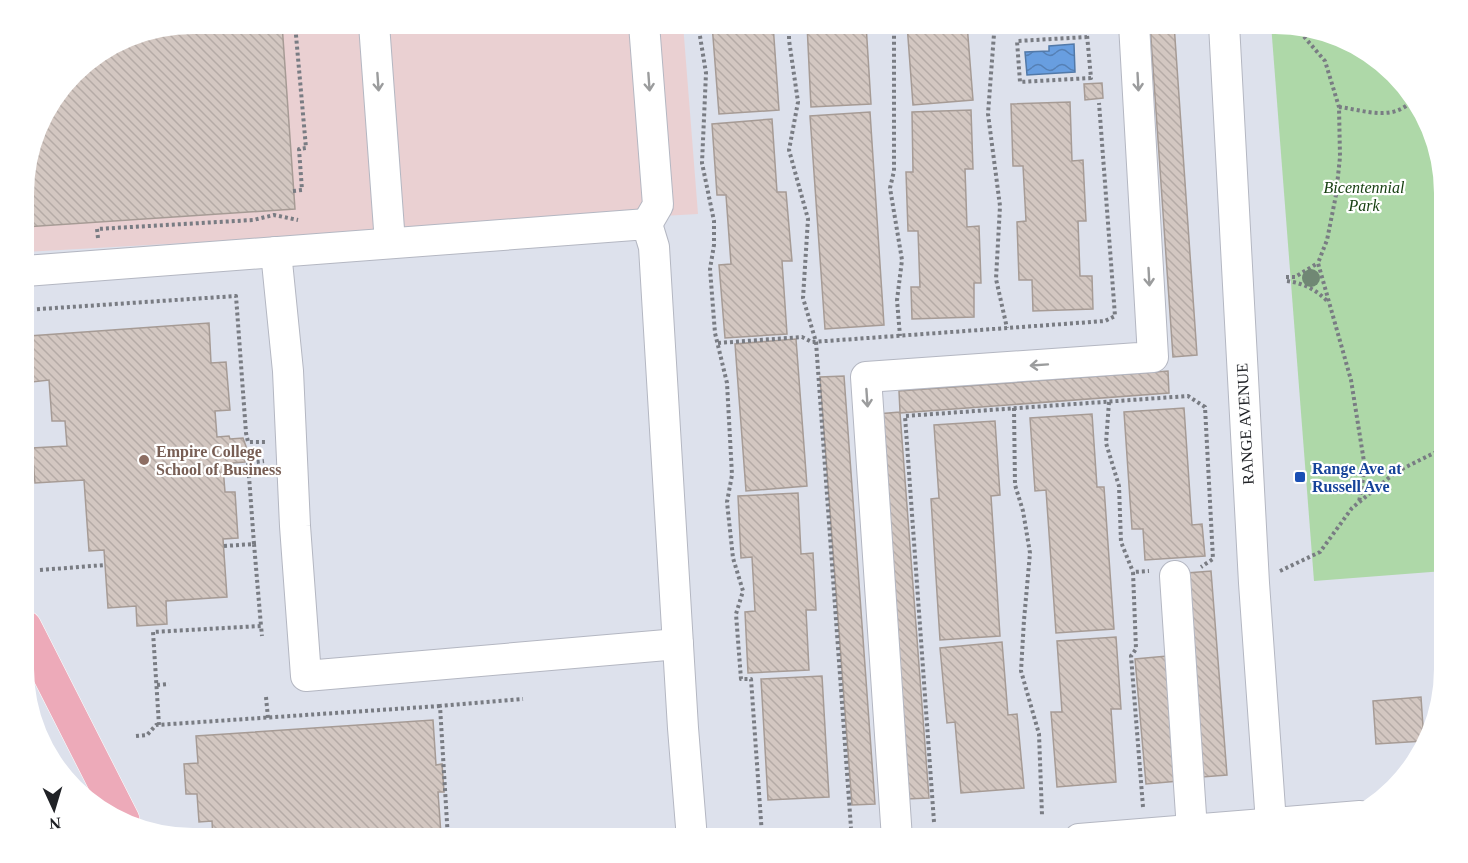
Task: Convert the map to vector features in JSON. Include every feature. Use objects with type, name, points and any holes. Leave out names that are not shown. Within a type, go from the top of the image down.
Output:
[{"type":"main road","points":[[34,645],[117,808]]},
{"type":"street","points":[[896,828],[866,377],[1154,357],[1135,34]]},
{"type":"street","name":"RANGE AVENUE","points":[[1225,34],[1254,583],[1274,828]]},
{"type":"street","points":[[375,35],[390,243]]},
{"type":"street","points":[[645,35],[658,205],[647,224],[654,247],[691,828]]},
{"type":"street","points":[[34,270],[647,224]]},
{"type":"street","points":[[276,252],[288,371],[295,526],[306,676],[678,644]]},
{"type":"street","points":[[1177,572],[1192,828]]},
{"type":"path","points":[[789,34],[798,102],[789,150],[808,219],[803,298],[816,342],[851,828]]},
{"type":"path","points":[[894,34],[894,171],[890,188],[902,260],[897,300],[900,336]]},
{"type":"path","points":[[994,34],[988,114],[1000,206],[996,279],[1007,328]]},
{"type":"path","points":[[294,191],[302,190],[299,149],[306,148],[296,35]]},
{"type":"path","points":[[700,35],[706,73],[702,163],[714,221],[714,245],[710,269],[718,343],[727,383],[732,475],[727,502],[733,558],[742,591],[736,614],[741,679],[751,679],[762,828]]},
{"type":"path","points":[[1087,36],[1090,78],[1020,82],[1017,41],[1087,36]]},
{"type":"path","points":[[1305,38],[1325,61],[1339,107],[1340,157],[1336,195],[1327,240],[1318,263],[1351,380],[1365,468],[1359,502]]},
{"type":"path","points":[[718,343],[802,337],[816,342],[1105,321],[1115,316],[1099,103]]},
{"type":"path","points":[[1339,107],[1382,114],[1395,111],[1407,104]]},
{"type":"path","points":[[99,244],[97,229],[253,220],[274,215],[308,223]]},
{"type":"path","points":[[1318,263],[1287,279],[1315,290],[1329,303]]},
{"type":"path","points":[[34,309],[236,296],[246,433],[248,442],[267,442]]},
{"type":"path","points":[[934,822],[905,417],[1188,396],[1205,407],[1213,559],[1177,572],[1133,572]]},
{"type":"path","points":[[1109,402],[1106,443],[1119,486],[1121,542],[1133,572],[1136,650],[1131,656],[1143,807]]},
{"type":"path","points":[[1014,408],[1015,485],[1023,511],[1030,553],[1022,670],[1039,734],[1042,815]]},
{"type":"path","points":[[1254,583],[1320,552],[1352,508],[1396,472],[1433,454]]},
{"type":"path","points":[[262,636],[248,463],[268,461]]},
{"type":"path","points":[[1365,468],[1396,472]]},
{"type":"path","points":[[224,546],[254,544]]},
{"type":"path","points":[[40,570],[105,565]]},
{"type":"path","points":[[159,725],[153,632],[261,626]]},
{"type":"path","points":[[157,685],[169,684]]},
{"type":"path","points":[[266,697],[268,718]]},
{"type":"path","points":[[136,736],[147,735],[156,725],[522,699]]},
{"type":"path","points":[[440,706],[447,828]]},
{"type":"shaded area","points":[[183,35],[684,35],[698,214],[34,251],[36,173],[43,142],[61,105],[89,74],[114,56],[152,40]]},
{"type":"green space","name":"Bicentennial Park","points":[[1272,34],[1316,40],[1335,47],[1363,61],[1379,74],[1407,105],[1417,123],[1425,142],[1433,183],[1433,572],[1314,581]]},
{"type":"water","points":[[1074,44],[1075,72],[1027,75],[1025,52],[1049,51],[1049,46]]},
{"type":"building","points":[[774,34],[779,110],[719,114],[713,35]]},
{"type":"building","points":[[808,34],[867,34],[871,104],[811,107]]},
{"type":"building","points":[[908,34],[968,34],[973,100],[913,105]]},
{"type":"building","points":[[1151,34],[1175,34],[1197,355],[1173,357]]},
{"type":"building","points":[[183,35],[283,35],[295,209],[34,226],[34,193],[40,152],[51,123],[67,97],[97,67],[114,56],[152,40]]},
{"type":"building","points":[[1102,83],[1103,98],[1085,100],[1084,84]]},
{"type":"building","points":[[1070,102],[1072,161],[1083,160],[1086,221],[1078,221],[1080,276],[1092,276],[1093,309],[1033,311],[1032,280],[1019,280],[1017,222],[1026,221],[1023,166],[1013,166],[1011,104]]},
{"type":"building","points":[[971,110],[973,169],[965,169],[967,227],[979,226],[981,283],[974,283],[974,317],[912,319],[911,287],[920,287],[918,231],[908,231],[906,172],[913,172],[912,112]]},
{"type":"building","points":[[870,112],[884,325],[825,329],[810,116]]},
{"type":"building","points":[[772,119],[777,192],[786,192],[792,261],[782,261],[787,334],[725,338],[719,265],[731,264],[726,195],[717,195],[712,124]]},
{"type":"building","points":[[209,323],[211,363],[226,362],[230,410],[215,411],[217,437],[243,438],[248,452],[245,462],[223,467],[225,492],[235,492],[238,538],[223,539],[227,597],[166,601],[167,624],[137,626],[136,606],[108,608],[104,550],[89,551],[84,480],[35,483],[34,448],[67,446],[65,421],[52,421],[49,380],[34,382],[34,336]]},
{"type":"building","points":[[796,339],[807,486],[746,491],[735,344]]},
{"type":"building","points":[[1168,371],[1169,393],[900,413],[929,798],[906,799],[877,414],[900,412],[899,391]]},
{"type":"building","points":[[844,376],[875,804],[852,805],[820,377]]},
{"type":"building","points":[[1184,408],[1192,525],[1202,524],[1205,556],[1145,560],[1143,529],[1132,529],[1124,412]]},
{"type":"building","points":[[1092,414],[1097,487],[1104,487],[1114,629],[1056,633],[1046,490],[1035,491],[1030,418]]},
{"type":"building","points":[[995,421],[1000,495],[991,496],[1000,636],[940,640],[931,499],[939,498],[934,425]]},
{"type":"building","points":[[798,493],[801,554],[813,553],[816,610],[806,610],[809,670],[748,673],[745,612],[755,611],[752,557],[741,558],[738,496]]},
{"type":"building","points":[[1211,571],[1227,775],[1202,777],[1187,573]]},
{"type":"building","points":[[1116,637],[1121,709],[1111,709],[1116,782],[1057,787],[1051,712],[1062,712],[1057,641]]},
{"type":"building","points":[[1002,642],[1008,715],[1017,714],[1024,788],[961,793],[955,722],[947,723],[940,648]]},
{"type":"building","points":[[1167,656],[1179,781],[1146,784],[1135,659]]},
{"type":"building","points":[[822,676],[829,797],[768,800],[761,679]]},
{"type":"building","points":[[1421,697],[1423,726],[1416,742],[1376,744],[1373,701]]},
{"type":"building","points":[[433,720],[436,765],[442,764],[444,792],[438,792],[441,828],[212,828],[212,821],[199,822],[197,794],[186,794],[184,764],[198,763],[196,736]]},
{"type":"place","name":"Empire College School of Business","points":[[144,460]]},
{"type":"place","name":"Range Ave at Russell Ave","points":[[1300,477]]}]
